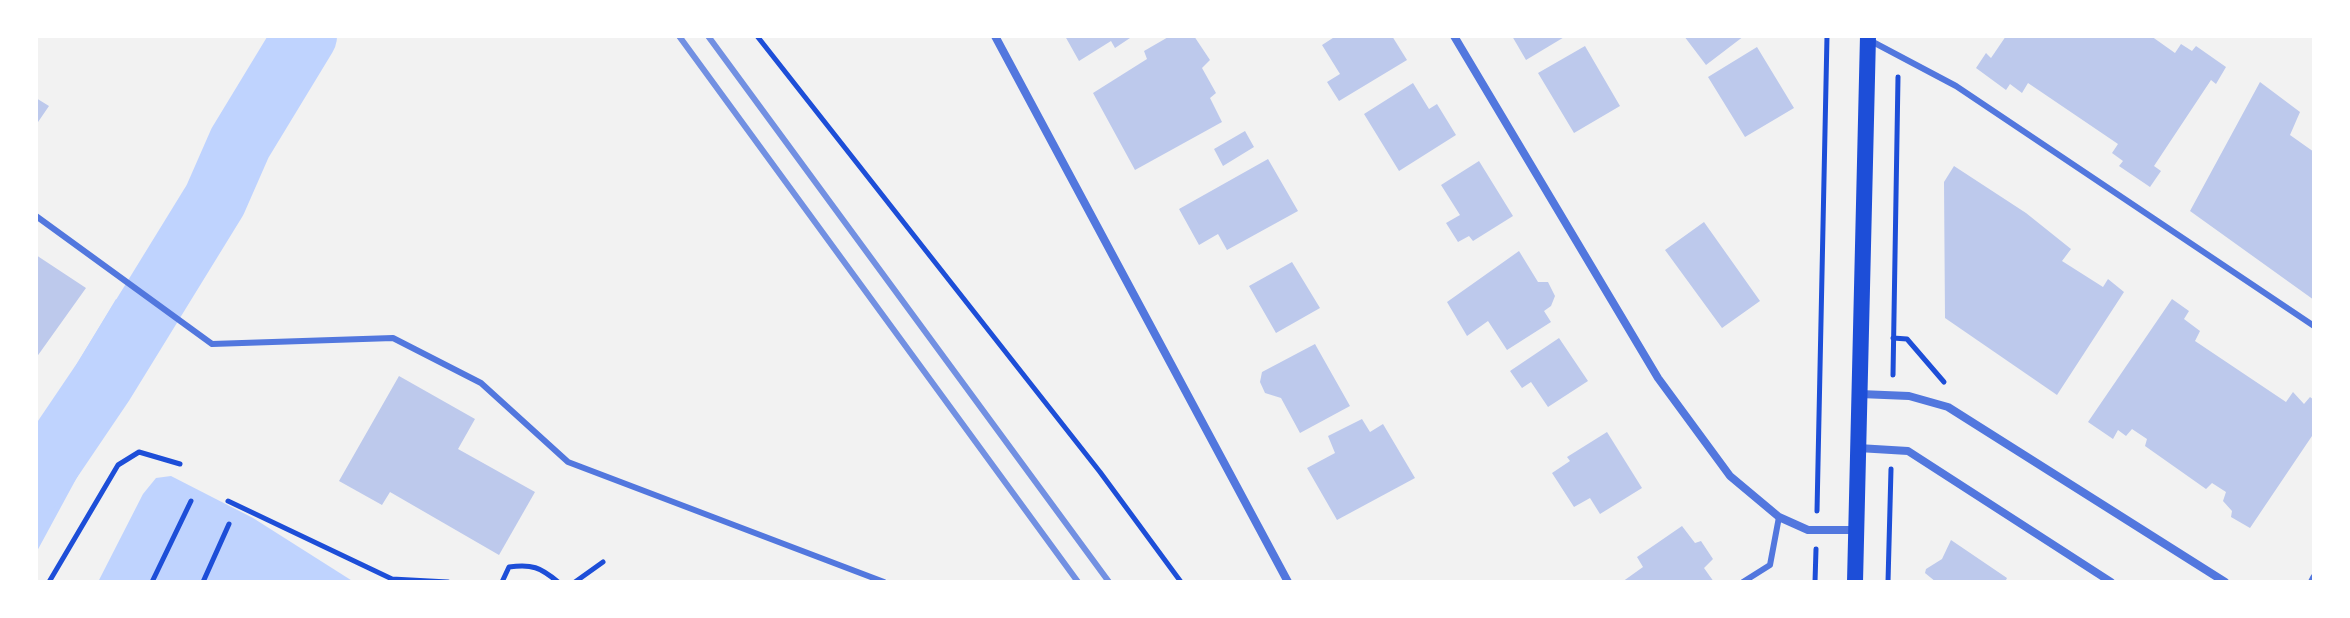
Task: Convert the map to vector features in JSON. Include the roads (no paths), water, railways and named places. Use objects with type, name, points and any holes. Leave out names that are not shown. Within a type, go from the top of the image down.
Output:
[{"type":"main road","points":[[1855,582],[1868,37]]},
{"type":"street","points":[[995,36],[1288,582]]},
{"type":"street","points":[[1454,36],[1658,378],[1730,476],[1779,517],[1808,530],[1856,530]]},
{"type":"street","points":[[1860,394],[1909,396],[1948,407],[2225,582]]},
{"type":"street","points":[[1858,448],[1908,451],[2111,582]]},
{"type":"lane","points":[[1868,37],[1956,86],[2314,326]]},
{"type":"lane","points":[[36,216],[212,344],[393,338],[481,383],[568,462],[884,582]]},
{"type":"lane","points":[[1743,582],[1770,565],[1779,517]]},
{"type":"water","points":[[116,299],[151,324],[140,361],[36,553],[36,432]]},
{"type":"water","points":[[171,476],[253,518],[354,582],[98,582],[143,494],[156,478]]},
{"type":"waterway","points":[[36,481],[103,382],[215,200],[240,143],[305,36]]},
{"type":"railway","points":[[679,36],[1078,582]]},
{"type":"railway","points":[[708,36],[1109,582]]}]
